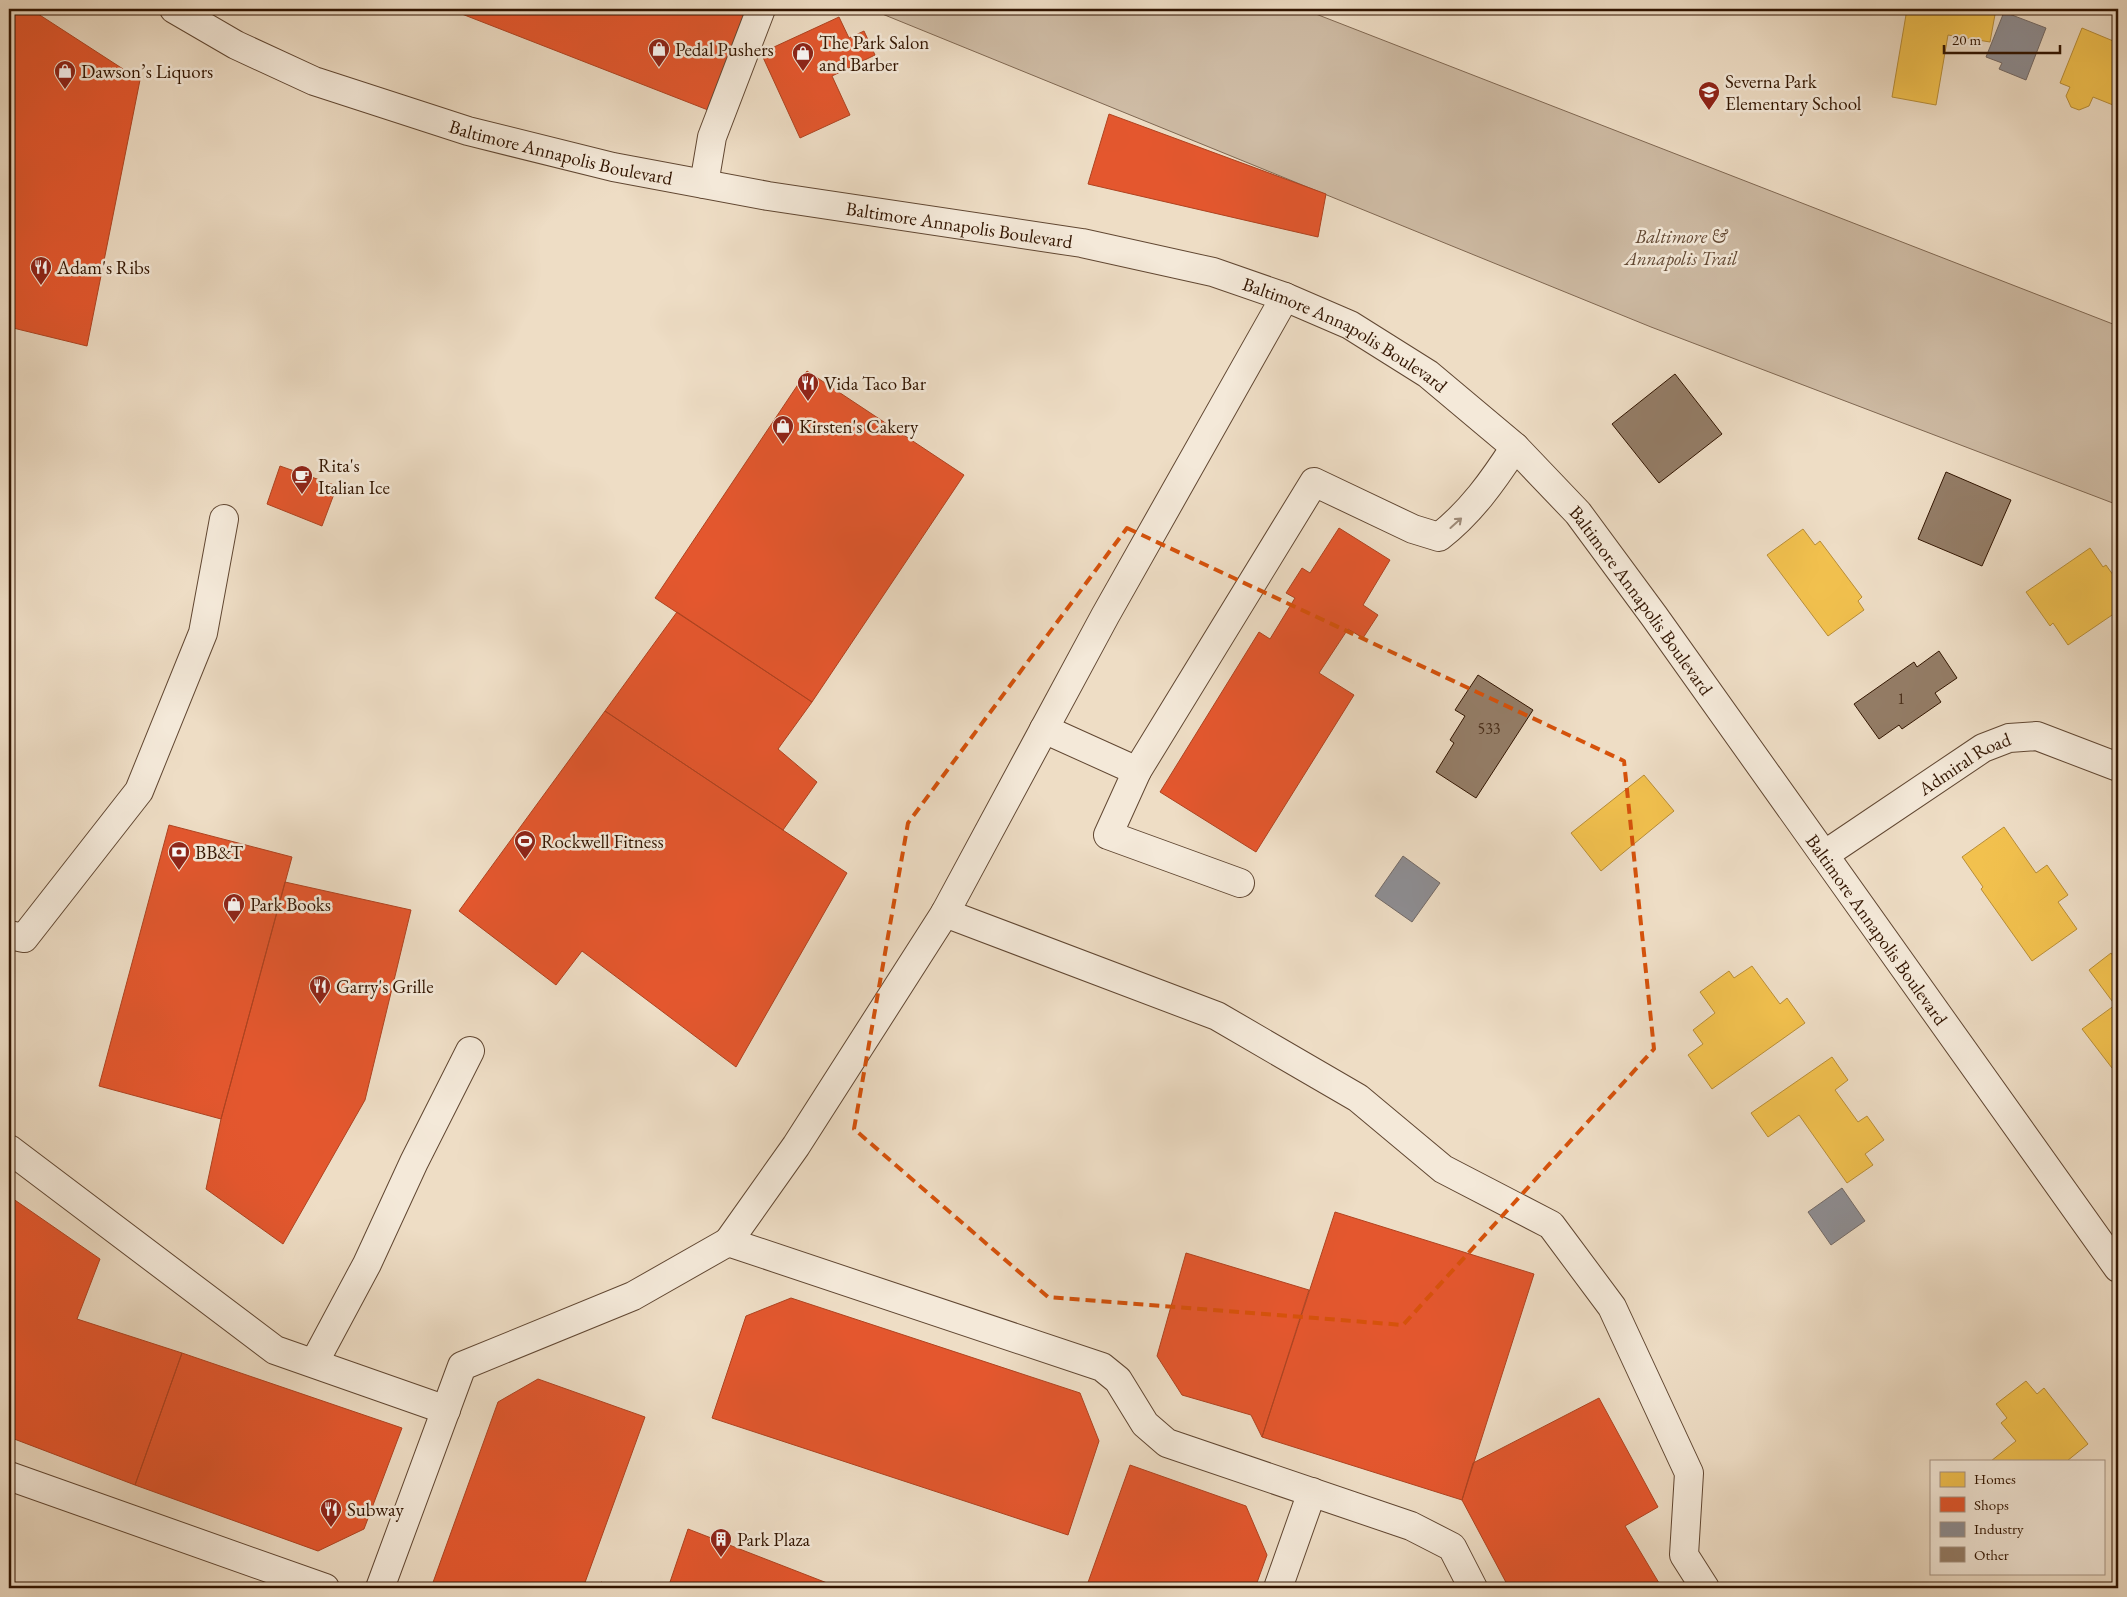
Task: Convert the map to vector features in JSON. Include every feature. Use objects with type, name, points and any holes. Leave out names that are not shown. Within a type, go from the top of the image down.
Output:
[{"type":"street","name":"Baltimore Annapolis Boulevard","points":[[174,9],[236,45],[323,84],[468,131],[613,167],[768,196],[1082,242],[1213,272],[1285,297],[1350,325],[1428,374],[1515,447],[1578,513],[1654,616],[2118,1268]]},
{"type":"street","points":[[704,184],[712,137],[761,9]]},
{"type":"street","points":[[380,1588],[462,1366],[633,1296],[728,1242],[796,1146],[945,913],[1105,616],[1285,297]]},
{"type":"street","points":[[1240,883],[1108,835],[1137,771],[1314,482],[1413,529],[1439,537],[1457,523],[1490,486],[1515,447]]},
{"type":"street","points":[[9,934],[24,938],[139,792],[203,633],[224,519]]},
{"type":"street","points":[[1044,729],[1137,771]]},
{"type":"street","name":"Admiral Road","points":[[1824,855],[1983,748],[2009,738],[2037,736],[2118,767]]},
{"type":"street","points":[[945,913],[1217,1016],[1358,1098],[1444,1169],[1551,1225],[1612,1307],[1689,1473],[1684,1555],[1704,1588]]},
{"type":"street","points":[[314,1363],[367,1264],[414,1162],[470,1051]]},
{"type":"street","points":[[9,1150],[275,1350],[446,1410]]},
{"type":"street","points":[[728,1242],[1102,1367],[1118,1380],[1145,1424],[1167,1443],[1411,1526],[1452,1547],[1473,1588]]},
{"type":"street","points":[[9,1476],[325,1588]]},
{"type":"street","points":[[1278,1588],[1312,1492]]},
{"type":"highlighted area","points":[[1127,528],[1624,761],[1654,1049],[1403,1325],[1048,1297],[854,1129],[908,823]]},
{"type":"green space","name":"Baltimore & Annapolis Trail","points":[[870,9],[1303,9],[2118,326],[2118,505],[1651,327]]},
{"type":"building: Homes","points":[[1907,9],[1996,9],[1990,42],[1948,35],[1936,105],[1892,97]]},
{"type":"building: Homes","points":[[2082,28],[2118,43],[2118,107],[2093,97],[2089,106],[2079,110],[2071,107],[2066,96],[2070,87],[2060,83]]},
{"type":"building: Homes","points":[[1803,529],[1815,545],[1820,541],[1862,597],[1858,601],[1864,610],[1828,636],[1767,555]]},
{"type":"building: Homes","points":[[2090,548],[2103,567],[2106,565],[2118,582],[2118,611],[2068,645],[2053,623],[2050,626],[2026,592]]},
{"type":"building: Homes","points":[[1644,775],[1674,811],[1601,871],[1571,833]]},
{"type":"building: Homes","points":[[2004,827],[2036,873],[2047,865],[2068,895],[2058,902],[2077,929],[2032,961],[1981,889],[1983,887],[1962,857]]},
{"type":"building: Homes","points":[[2111,953],[2118,963],[2118,1063],[2112,1068],[2082,1029],[2115,1005],[2089,970]]},
{"type":"building: Homes","points":[[1752,966],[1780,1004],[1787,998],[1805,1023],[1712,1089],[1688,1055],[1703,1044],[1693,1030],[1715,1013],[1700,992],[1729,971],[1734,978]]},
{"type":"building: Homes","points":[[1832,1057],[1848,1080],[1835,1090],[1858,1122],[1867,1116],[1884,1140],[1865,1154],[1873,1165],[1847,1183],[1799,1115],[1768,1137],[1751,1113]]},
{"type":"building: Homes","points":[[2026,1381],[2037,1394],[2044,1388],[2088,1444],[2068,1460],[1992,1460],[2016,1441],[2001,1423],[2007,1418],[1996,1404]]},
{"type":"building: Shops","points":[[449,9],[748,9],[708,110]]},
{"type":"building: Shops","points":[[32,10],[140,80],[87,346],[9,327],[9,11]]},
{"type":"building: Shops","points":[[839,17],[849,38],[864,31],[875,55],[832,76],[850,115],[800,138],[761,53]]},
{"type":"building: Shops","points":[[1109,114],[1326,194],[1318,237],[1088,184]]},
{"type":"building: Shops","points":[[807,371],[964,475],[812,702],[655,598]]},
{"type":"building: Shops","name":"Rita's Italian Ice","points":[[280,466],[337,486],[322,526],[267,504]]},
{"type":"building: Shops","points":[[1339,528],[1390,560],[1363,605],[1378,615],[1363,638],[1348,629],[1319,673],[1354,695],[1256,852],[1160,792],[1259,632],[1270,639],[1295,598],[1286,593],[1302,568],[1310,573]]},
{"type":"building: Shops","points":[[677,612],[812,702],[778,749],[817,782],[783,830],[605,711]]},
{"type":"building: Shops","points":[[605,711],[847,873],[736,1067],[582,951],[556,985],[459,911]]},
{"type":"building: Shops","points":[[169,825],[292,857],[221,1119],[99,1086]]},
{"type":"building: Shops","name":"Garry's Grille","points":[[285,882],[411,910],[365,1100],[283,1244],[206,1189],[221,1119]]},
{"type":"building: Shops","points":[[9,1196],[100,1259],[77,1319],[182,1353],[135,1485],[9,1437]]},
{"type":"building: Shops","points":[[1335,1212],[1534,1274],[1462,1500],[1262,1437]]},
{"type":"building: Shops","points":[[1186,1253],[1309,1290],[1262,1437],[1251,1415],[1182,1395],[1157,1356]]},
{"type":"building: Shops","points":[[791,1298],[1080,1393],[1099,1441],[1068,1535],[712,1418],[746,1316]]},
{"type":"building: Shops","points":[[182,1353],[402,1428],[364,1529],[318,1551],[135,1485]]},
{"type":"building: Shops","points":[[538,1379],[645,1417],[583,1588],[431,1588],[498,1402]]},
{"type":"building: Shops","points":[[1599,1398],[1658,1507],[1625,1526],[1662,1588],[1509,1588],[1462,1500],[1473,1463]]},
{"type":"building: Shops","points":[[1130,1465],[1246,1506],[1267,1555],[1255,1588],[1086,1588]]},
{"type":"building: Shops","name":"Park Plaza","points":[[688,1529],[840,1588],[668,1588]]},
{"type":"building: Shops","points":[[601,1582],[617,1588],[599,1588]]},
{"type":"building: Industry","points":[[2004,12],[2046,28],[2026,80],[1999,69],[2002,63],[1986,57]]},
{"type":"building: Industry","points":[[1403,856],[1440,883],[1412,922],[1375,896]]},
{"type":"building: Industry","points":[[1842,1188],[1865,1221],[1831,1245],[1808,1212]]},
{"type":"building: Other","points":[[1675,374],[1722,434],[1659,483],[1612,424]]},
{"type":"building: Other","points":[[1946,472],[2011,500],[1982,566],[1918,539]]},
{"type":"building: Other","points":[[1939,651],[1957,678],[1935,693],[1941,702],[1902,729],[1899,725],[1879,739],[1854,704],[1914,662],[1917,667]]},
{"type":"building: Other","points":[[1478,675],[1533,710],[1476,798],[1436,772],[1454,743],[1450,740],[1465,716],[1455,710]]},
{"type":"place","name":"Pedal Pushers","points":[[659,68]]},
{"type":"place","name":"The Park Salon and Barber","points":[[803,72]]},
{"type":"place","name":"Dawson’s Liquors","points":[[65,90]]},
{"type":"place","name":"Severna Park Elementary School","points":[[1709,111]]},
{"type":"place","name":"Adam's Ribs","points":[[41,286]]},
{"type":"place","name":"Vida Taco Bar","points":[[808,402]]},
{"type":"place","name":"Kirsten's Cakery","points":[[783,445]]},
{"type":"place","name":"Rita's Italian Ice","points":[[302,495]]},
{"type":"place","name":"Rockwell Fitness","points":[[525,860]]},
{"type":"place","name":"BB&T","points":[[179,871]]},
{"type":"place","name":"Park Books","points":[[234,923]]},
{"type":"place","name":"Garry's Grille","points":[[320,1005]]},
{"type":"place","name":"Subway","points":[[331,1528]]},
{"type":"place","name":"Park Plaza","points":[[721,1558]]}]
